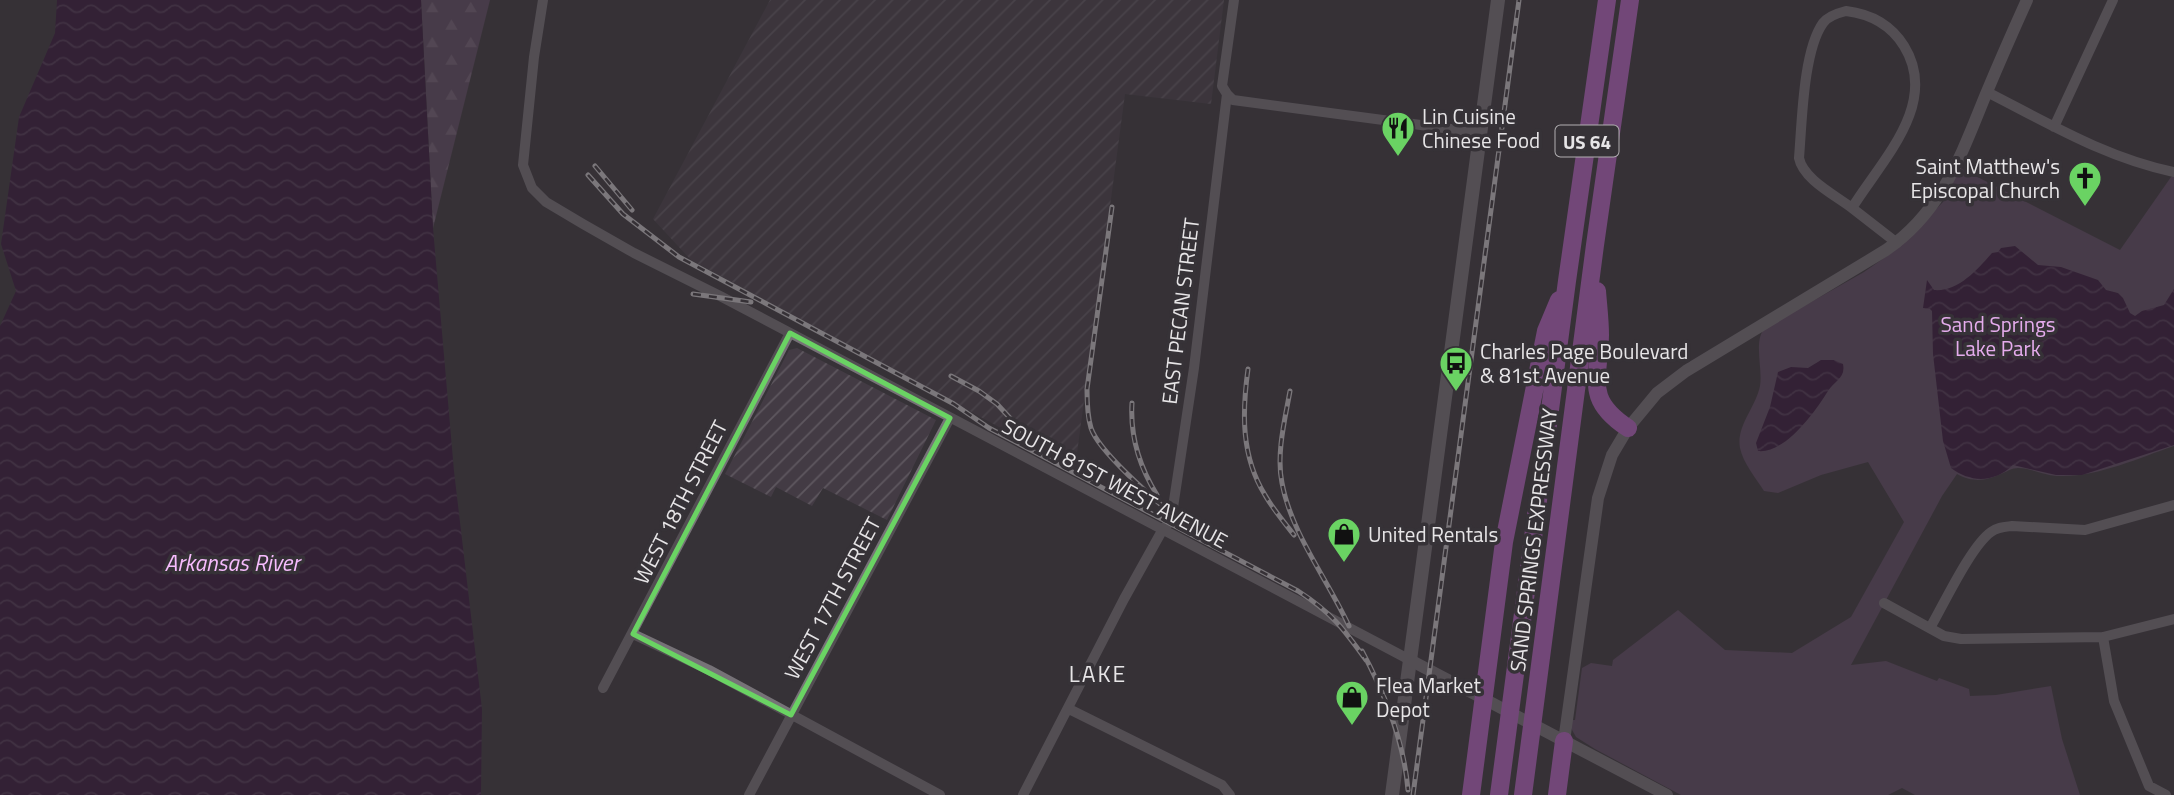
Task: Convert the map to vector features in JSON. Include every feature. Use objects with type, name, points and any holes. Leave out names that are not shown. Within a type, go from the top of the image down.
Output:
[{"type":"highway","name":"SAND SPRINGS EXPRESSWAY","points":[[1499,795],[1607,0]]},
{"type":"highway","name":"SAND SPRINGS EXPRESSWAY","points":[[1523,795],[1630,0]]},
{"type":"highway","points":[[1595,246],[1600,334],[1597,391],[1605,409],[1628,428]]},
{"type":"highway","points":[[1471,795],[1504,542],[1546,331],[1567,281]]},
{"type":"highway","points":[[1557,795],[1564,741]]},
{"type":"main road","points":[[1392,795],[1498,0]]},
{"type":"street","name":"SOUTH 81ST WEST AVENUE","points":[[542,0],[523,166],[532,188],[546,202],[634,253],[1667,795]]},
{"type":"street","name":"EAST PECAN STREET","points":[[1023,795],[1124,599],[1172,514],[1192,381],[1227,94],[1222,86],[1234,0]]},
{"type":"street","points":[[1564,741],[1598,498],[1612,455],[1628,428],[1657,393],[1686,371],[1849,274],[1897,243],[1923,219],[1934,204],[1969,137],[2027,0]]},
{"type":"street","points":[[2054,127],[2113,0]]},
{"type":"street","points":[[1852,208],[1902,132],[1913,103],[1916,74],[1909,55],[1893,31],[1869,17],[1846,11],[1831,16],[1816,36],[1805,86],[1799,158],[1806,174],[1897,243]]},
{"type":"street","points":[[1987,92],[2117,157],[2174,172]]},
{"type":"street","points":[[1227,94],[1233,100],[1243,102],[1480,133]]},
{"type":"street","name":"WEST 18TH STREET","points":[[603,688],[634,634],[790,333]]},
{"type":"street","name":"WEST 17TH STREET","points":[[749,795],[950,418]]},
{"type":"street","points":[[1930,628],[1976,548],[1992,531],[2012,526],[2085,530],[2174,505]]},
{"type":"street","points":[[1884,603],[1944,636],[1961,639],[2103,637],[2174,619]]},
{"type":"street","points":[[634,634],[709,670],[940,795]]},
{"type":"street","points":[[2103,637],[2114,701],[2148,786],[2166,795]]},
{"type":"street","points":[[1069,709],[1222,785],[1230,795]]},
{"type":"highlighted area","points":[[790,333],[950,418],[791,715],[633,634]]},
{"type":"shaded area","points":[[770,0],[1224,0],[1211,104],[1125,94],[1075,468],[691,260],[653,219]]},
{"type":"shaded area","points":[[797,348],[936,420],[887,520],[823,488],[812,506],[776,487],[771,497],[725,474],[789,350]]},
{"type":"green space","points":[[421,0],[490,0],[433,228]]},
{"type":"green space","name":"Sand Springs Lake Park","points":[[1960,168],[2120,250],[2171,177],[2174,177],[2174,446],[2118,466],[2074,475],[2054,476],[2018,468],[1980,480],[1957,474],[1942,496],[1851,665],[1886,661],[1937,681],[1939,678],[1969,689],[1970,696],[1996,695],[2051,686],[2062,739],[2080,795],[1915,795],[1902,788],[1888,795],[1681,795],[1576,737],[1571,728],[1572,720],[1575,720],[1582,668],[1591,663],[1612,666],[1613,660],[1678,610],[1725,650],[1792,653],[1851,617],[1904,522],[1868,462],[1821,475],[1778,493],[1764,491],[1740,448],[1741,432],[1760,386],[1761,333],[1765,328],[1864,272],[1897,249],[1943,202]]},
{"type":"water","name":"Arkansas River","points":[[57,0],[421,0],[433,228],[454,471],[482,709],[481,795],[0,795],[0,326],[16,291],[1,244],[19,117],[55,33]]},
{"type":"water","points":[[2015,246],[2038,265],[2061,267],[2098,280],[2106,290],[2118,293],[2130,313],[2135,316],[2142,311],[2164,305],[2174,289],[2174,445],[2082,475],[2056,475],[2013,465],[1998,475],[1982,479],[1966,476],[1951,468],[1943,441],[1933,354],[1932,311],[1923,308],[1927,280],[1934,290],[1943,290],[1959,284],[1992,253],[2001,248]]},
{"type":"water","points":[[1821,360],[1834,360],[1843,364],[1843,373],[1789,439],[1768,450],[1758,451],[1756,443],[1770,407],[1778,372],[1791,367],[1808,368]]},
{"type":"railway","points":[[1413,795],[1519,0]]},
{"type":"railway","points":[[595,166],[632,210]]},
{"type":"railway","points":[[588,175],[623,214],[679,257],[954,404],[989,428],[1298,591],[1336,622],[1366,660]]},
{"type":"railway","points":[[1112,207],[1087,389],[1091,428],[1118,464],[1182,523]]},
{"type":"railway","points":[[693,294],[751,302]]},
{"type":"railway","points":[[1248,369],[1244,418],[1251,465],[1268,500],[1294,535]]},
{"type":"railway","points":[[951,376],[997,404],[1035,445]]},
{"type":"railway","points":[[1290,391],[1282,437],[1282,483],[1293,520],[1349,626]]},
{"type":"railway","points":[[1132,403],[1137,450],[1157,495]]},
{"type":"railway","points":[[1362,651],[1398,736],[1408,790]]},
{"type":"place","name":"Lin Cuisine Chinese Food","points":[[1398,158]]},
{"type":"place","name":"Saint Matthew's Episcopal Church","points":[[2085,208]]},
{"type":"place","name":"Charles Page Boulevard & 81st Avenue","points":[[1456,393]]},
{"type":"place","name":"United Rentals","points":[[1344,564]]},
{"type":"place","name":"Flea Market Depot","points":[[1352,727]]},
{"type":"district","name":"LAKE","points":[[1098,673]]}]
